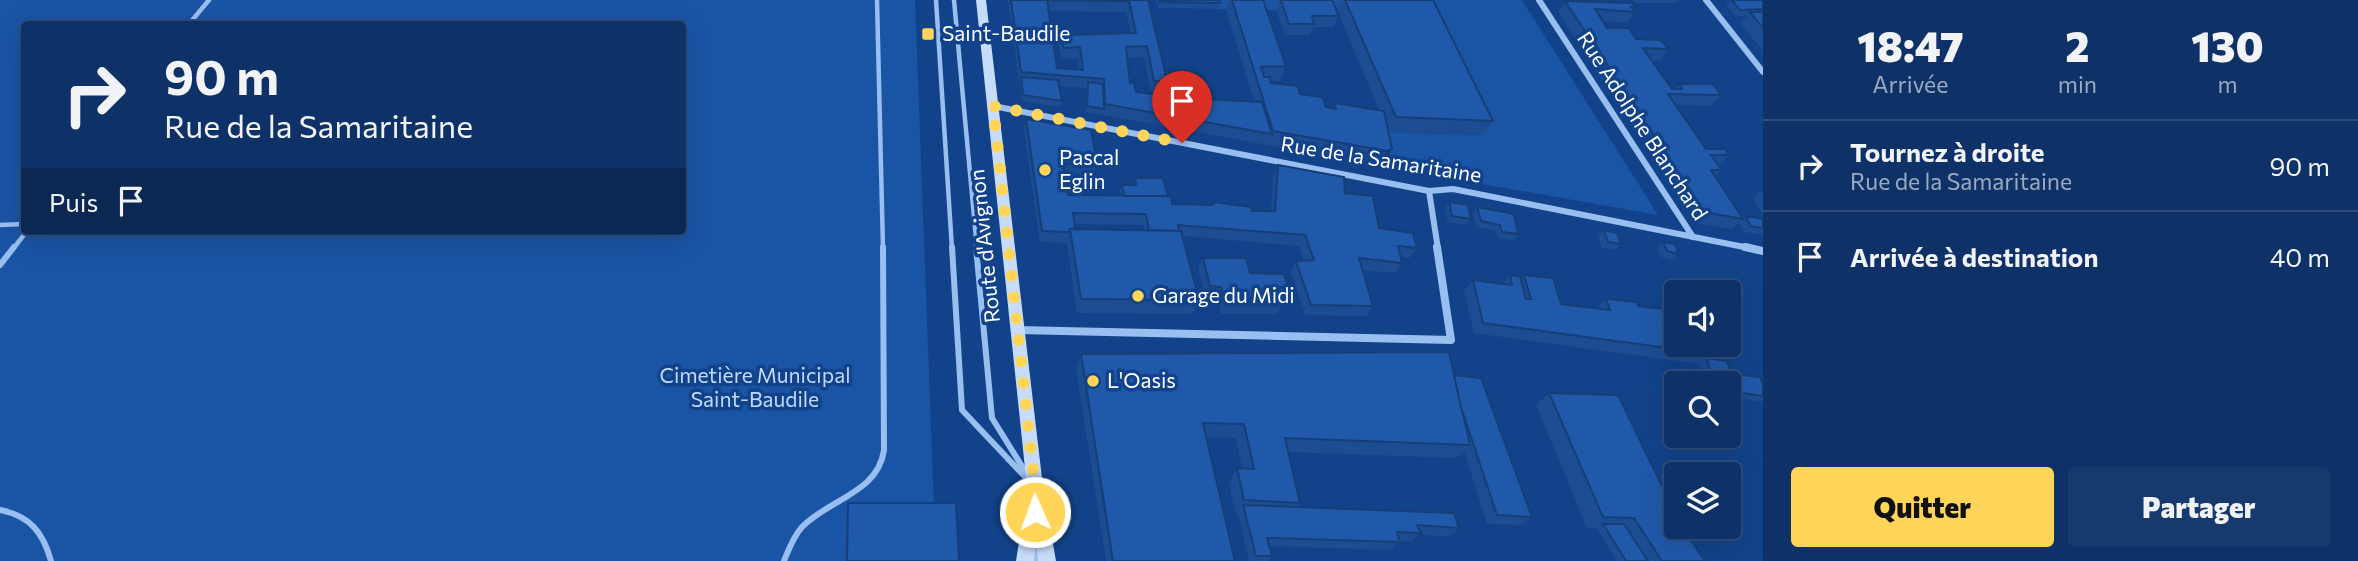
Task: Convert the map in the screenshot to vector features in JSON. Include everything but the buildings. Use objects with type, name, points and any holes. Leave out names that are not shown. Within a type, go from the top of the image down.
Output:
[{"type":"main road","name":"Route d'Avignon","points":[[981,0],[1035,488],[1047,561]]},
{"type":"main road","name":"Route d'Avignon","points":[[1025,561],[1035,488]]},
{"type":"street","name":"Rue Adolphe Blanchard","points":[[1539,0],[1693,237]]},
{"type":"street","points":[[1706,0],[1763,72]]},
{"type":"street","name":"Rue de la Samaritaine","points":[[993,106],[1429,191],[1453,189],[1763,251]]},
{"type":"street","points":[[1017,330],[1451,340],[1429,191]]},
{"type":"lane","points":[[192,21],[209,0]]},
{"type":"lane","points":[[784,561],[792,540],[807,523],[868,481],[881,466],[884,450],[883,187],[877,0]]},
{"type":"lane","points":[[936,0],[962,410],[1035,488]]},
{"type":"lane","points":[[954,0],[992,418],[1035,488],[1035,561]]},
{"type":"lane","points":[[0,225],[21,224]]},
{"type":"lane","points":[[0,265],[24,235]]},
{"type":"lane","points":[[0,510],[17,512],[31,520],[40,532],[51,561]]},
{"type":"green space","name":"Cimetière Municipal Saint-Baudile","points":[[0,0],[915,0],[936,561],[0,561]]},
{"type":"green space","points":[[1216,0],[1522,0],[1658,215],[1386,167],[1388,132],[1483,135],[1424,13],[1218,9]]},
{"type":"place","name":"Saint-Baudile","points":[[928,34]]},
{"type":"place","name":"Pascal Eglin","points":[[1045,170]]},
{"type":"place","name":"Garage du Midi","points":[[1138,296]]},
{"type":"place","name":"L'Oasis","points":[[1093,381]]},
{"type":"route","points":[[1035,512],[1035,488],[993,106],[1182,143]]}]
